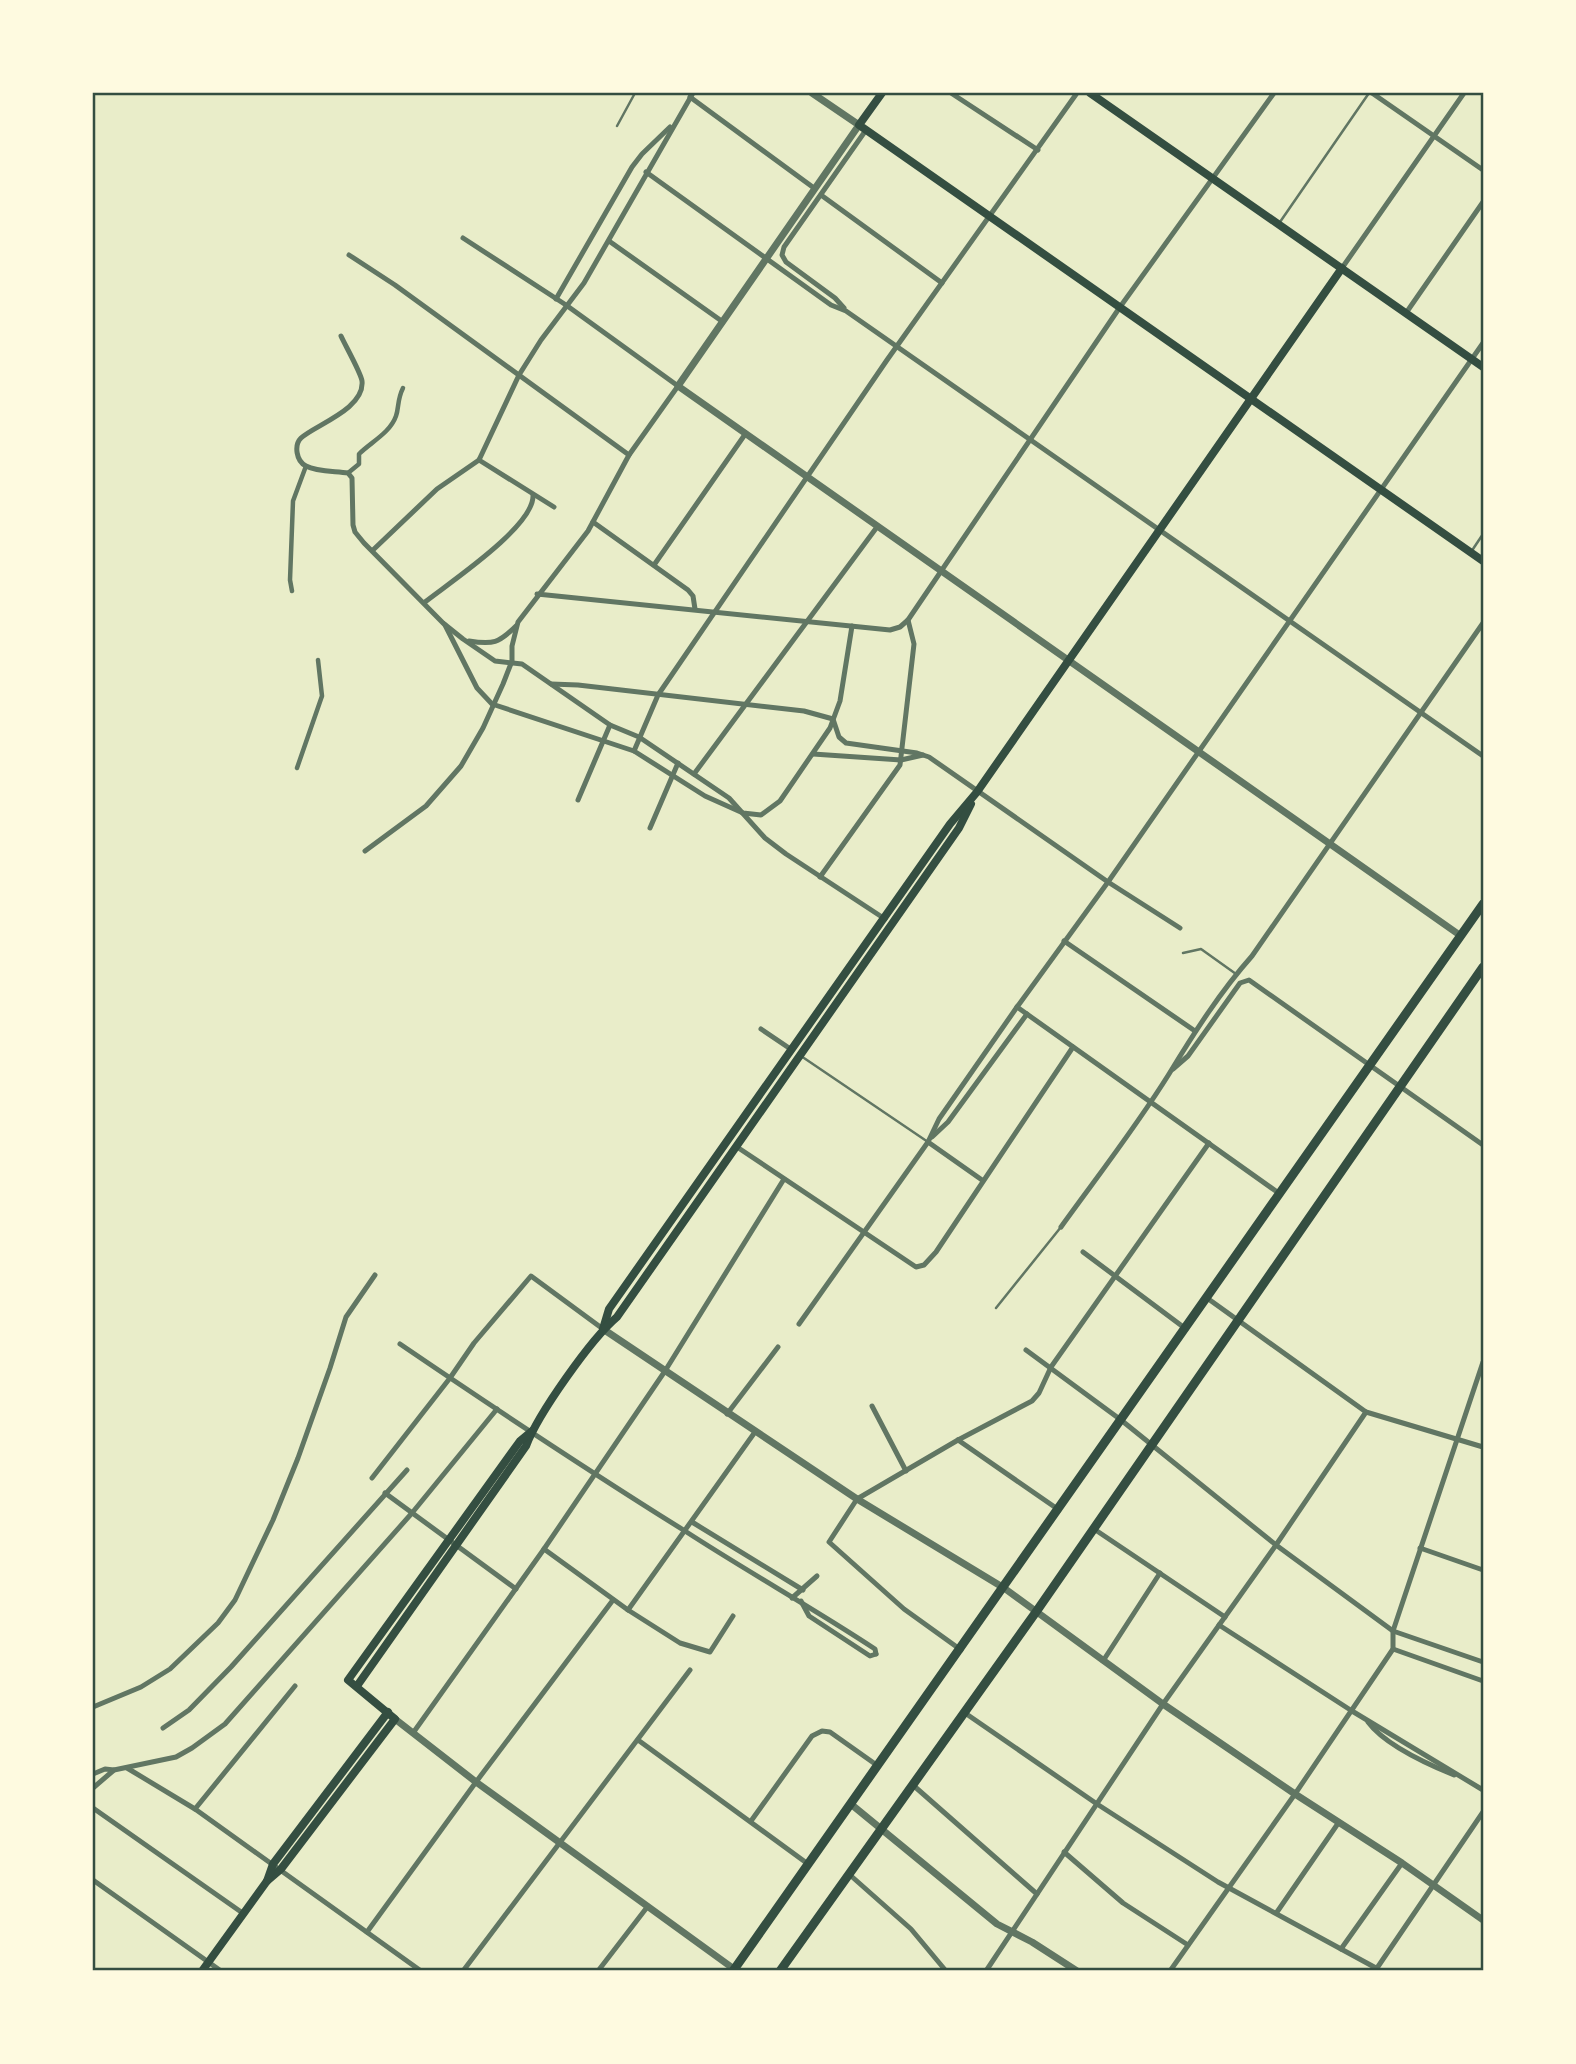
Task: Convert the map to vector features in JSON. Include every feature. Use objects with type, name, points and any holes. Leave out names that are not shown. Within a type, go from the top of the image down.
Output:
[{"type":"main road","points":[[882,93],[863,127],[1483,561]]},
{"type":"main road","points":[[1090,93],[1483,367]]},
{"type":"main road","points":[[603,1329],[609,1309],[950,824],[977,792],[1342,268]]},
{"type":"main road","points":[[357,1686],[520,1441],[532,1431],[603,1329],[617,1317],[801,1056],[959,828],[977,792]]},
{"type":"main road","points":[[735,1971],[1483,904]]},
{"type":"main road","points":[[780,1971],[1037,1612],[1483,967]]},
{"type":"main road","points":[[277,1866],[395,1719],[348,1680],[453,1544]]},
{"type":"main road","points":[[202,1971],[388,1712]]},
{"type":"street","points":[[813,93],[863,127]]},
{"type":"street","points":[[951,93],[1038,150]]},
{"type":"street","points":[[634,751],[658,695],[896,347],[1077,93]]},
{"type":"street","points":[[537,594],[890,630],[900,627],[908,620],[1121,307],[1274,93]]},
{"type":"street","points":[[1371,93],[1483,170]]},
{"type":"street","points":[[1342,268],[1464,93]]},
{"type":"street","points":[[373,550],[437,489],[479,460],[519,375],[541,340],[584,283],[692,95],[814,188]]},
{"type":"street","points":[[556,299],[632,167],[675,122]]},
{"type":"street","points":[[463,639],[490,644],[503,639],[516,626],[537,594],[593,523],[629,455],[814,188],[863,127]]},
{"type":"street","points":[[846,311],[835,298],[786,262],[782,255],[784,247],[821,195],[863,127]]},
{"type":"street","points":[[646,172],[831,305],[846,311],[1483,756]]},
{"type":"street","points":[[821,195],[942,283]]},
{"type":"street","points":[[1406,313],[1483,202]]},
{"type":"street","points":[[463,238],[566,305],[877,527],[1461,936]]},
{"type":"street","points":[[609,241],[723,322]]},
{"type":"street","points":[[349,255],[629,455]]},
{"type":"street","points":[[341,336],[362,381],[359,392],[343,412],[303,436],[297,443],[300,461],[306,466],[348,473],[352,478],[355,532],[463,639],[495,661],[522,664],[610,725],[639,737],[729,797],[765,838],[884,919]]},
{"type":"street","points":[[928,1142],[939,1119],[1108,882],[1483,343]]},
{"type":"street","points":[[348,473],[359,464],[359,454],[384,434],[397,416],[397,401],[402,388]]},
{"type":"street","points":[[654,565],[746,433]]},
{"type":"street","points":[[479,460],[554,507]]},
{"type":"street","points":[[292,591],[290,580],[293,501],[306,466]]},
{"type":"street","points":[[425,602],[506,538],[531,510],[533,495]]},
{"type":"street","points":[[593,523],[688,590],[693,596],[695,609]]},
{"type":"street","points":[[694,774],[877,527]]},
{"type":"street","points":[[820,877],[900,765],[914,644],[908,620]]},
{"type":"street","points":[[1060,1227],[1483,623]]},
{"type":"street","points":[[445,624],[477,688],[492,705],[634,751],[705,796],[743,813],[761,814],[780,801],[824,738],[840,701],[852,626]]},
{"type":"street","points":[[365,851],[426,806],[448,782],[478,736],[512,661],[516,626]]},
{"type":"street","points":[[297,768],[323,696],[318,660]]},
{"type":"street","points":[[551,684],[804,711],[833,719]]},
{"type":"street","points":[[833,719],[839,737],[846,743],[923,755],[1180,928]]},
{"type":"street","points":[[578,800],[610,725]]},
{"type":"street","points":[[813,754],[901,760],[923,755]]},
{"type":"street","points":[[650,828],[678,763]]},
{"type":"street","points":[[1064,941],[1195,1031]]},
{"type":"street","points":[[1169,1073],[1188,1056],[1240,983],[1250,980],[1483,1145]]},
{"type":"street","points":[[1017,1007],[1280,1194]]},
{"type":"street","points":[[799,1324],[928,1142],[948,1122],[1027,1014]]},
{"type":"street","points":[[761,1029],[792,1050]]},
{"type":"street","points":[[737,1147],[916,1267],[924,1265],[967,1207],[982,1180],[1073,1047]]},
{"type":"street","points":[[928,1142],[982,1180]]},
{"type":"street","points":[[961,1650],[904,1608],[829,1542],[857,1499],[958,1440],[1032,1401],[1040,1393],[1051,1367],[1209,1143]]},
{"type":"street","points":[[413,1733],[544,1549],[665,1371],[784,1179]]},
{"type":"street","points":[[1083,1252],[1186,1329]]},
{"type":"street","points":[[93,1707],[141,1687],[170,1669],[218,1623],[235,1601],[293,1470],[331,1368],[346,1317],[375,1275]]},
{"type":"street","points":[[372,1478],[474,1343],[531,1276],[727,1414],[857,1499],[1004,1588],[1163,1704],[1434,1884],[1483,1920]]},
{"type":"street","points":[[1207,1298],[1366,1412],[1483,1447]]},
{"type":"street","points":[[400,1344],[685,1531],[801,1601],[875,1649],[876,1654],[870,1656],[809,1616],[801,1601]]},
{"type":"street","points":[[727,1414],[778,1347]]},
{"type":"street","points":[[1026,1350],[1121,1420],[1276,1545],[1392,1631],[1483,1662]]},
{"type":"street","points":[[1170,1971],[1393,1649],[1392,1631],[1483,1362]]},
{"type":"street","points":[[872,1406],[906,1471]]},
{"type":"street","points":[[93,1774],[105,1769],[126,1768],[176,1756],[225,1724],[412,1513],[497,1409]]},
{"type":"street","points":[[986,1971],[1163,1704],[1366,1412]]},
{"type":"street","points":[[628,1610],[755,1432]]},
{"type":"street","points":[[958,1440],[1059,1510]]},
{"type":"street","points":[[163,1728],[189,1710],[231,1667],[408,1470]]},
{"type":"street","points":[[385,1493],[516,1589]]},
{"type":"street","points":[[691,1522],[803,1590]]},
{"type":"street","points":[[1094,1529],[1225,1616]]},
{"type":"street","points":[[1420,1548],[1483,1570]]},
{"type":"street","points":[[544,1549],[613,1600],[680,1643],[710,1652],[733,1616]]},
{"type":"street","points":[[1103,1661],[1160,1573]]},
{"type":"street","points":[[792,1598],[817,1576]]},
{"type":"street","points":[[367,1932],[613,1600]]},
{"type":"street","points":[[1219,1625],[1352,1711],[1483,1790]]},
{"type":"street","points":[[1393,1649],[1483,1681]]},
{"type":"street","points":[[463,1971],[690,1670]]},
{"type":"street","points":[[195,1809],[295,1686]]},
{"type":"street","points":[[965,1713],[1097,1804],[1229,1887],[1376,1970],[1483,1812]]},
{"type":"street","points":[[395,1719],[476,1782],[735,1971]]},
{"type":"street","points":[[751,1821],[812,1736],[822,1731],[830,1732],[878,1767]]},
{"type":"street","points":[[638,1740],[809,1864]]},
{"type":"street","points":[[126,1768],[195,1809],[421,1971]]},
{"type":"street","points":[[93,1788],[114,1770]]},
{"type":"street","points":[[914,1786],[1037,1894]]},
{"type":"street","points":[[852,1805],[997,1924],[1032,1942],[1077,1971]]},
{"type":"street","points":[[93,1808],[244,1914]]},
{"type":"street","points":[[1277,1912],[1339,1822]]},
{"type":"street","points":[[1065,1852],[1123,1903],[1188,1945]]},
{"type":"street","points":[[1341,1949],[1402,1863]]},
{"type":"street","points":[[850,1875],[911,1929],[946,1971]]},
{"type":"street","points":[[93,1880],[221,1971]]},
{"type":"street","points":[[598,1971],[648,1906]]},
{"type":"lane","points":[[617,126],[635,93]]},
{"type":"lane","points":[[1278,224],[1371,93]]},
{"type":"lane","points":[[1471,552],[1483,534]]},
{"type":"lane","points":[[1183,953],[1201,949],[1236,974]]},
{"type":"lane","points":[[801,1056],[928,1142]]},
{"type":"lane","points":[[996,1308],[1060,1227]]}]
